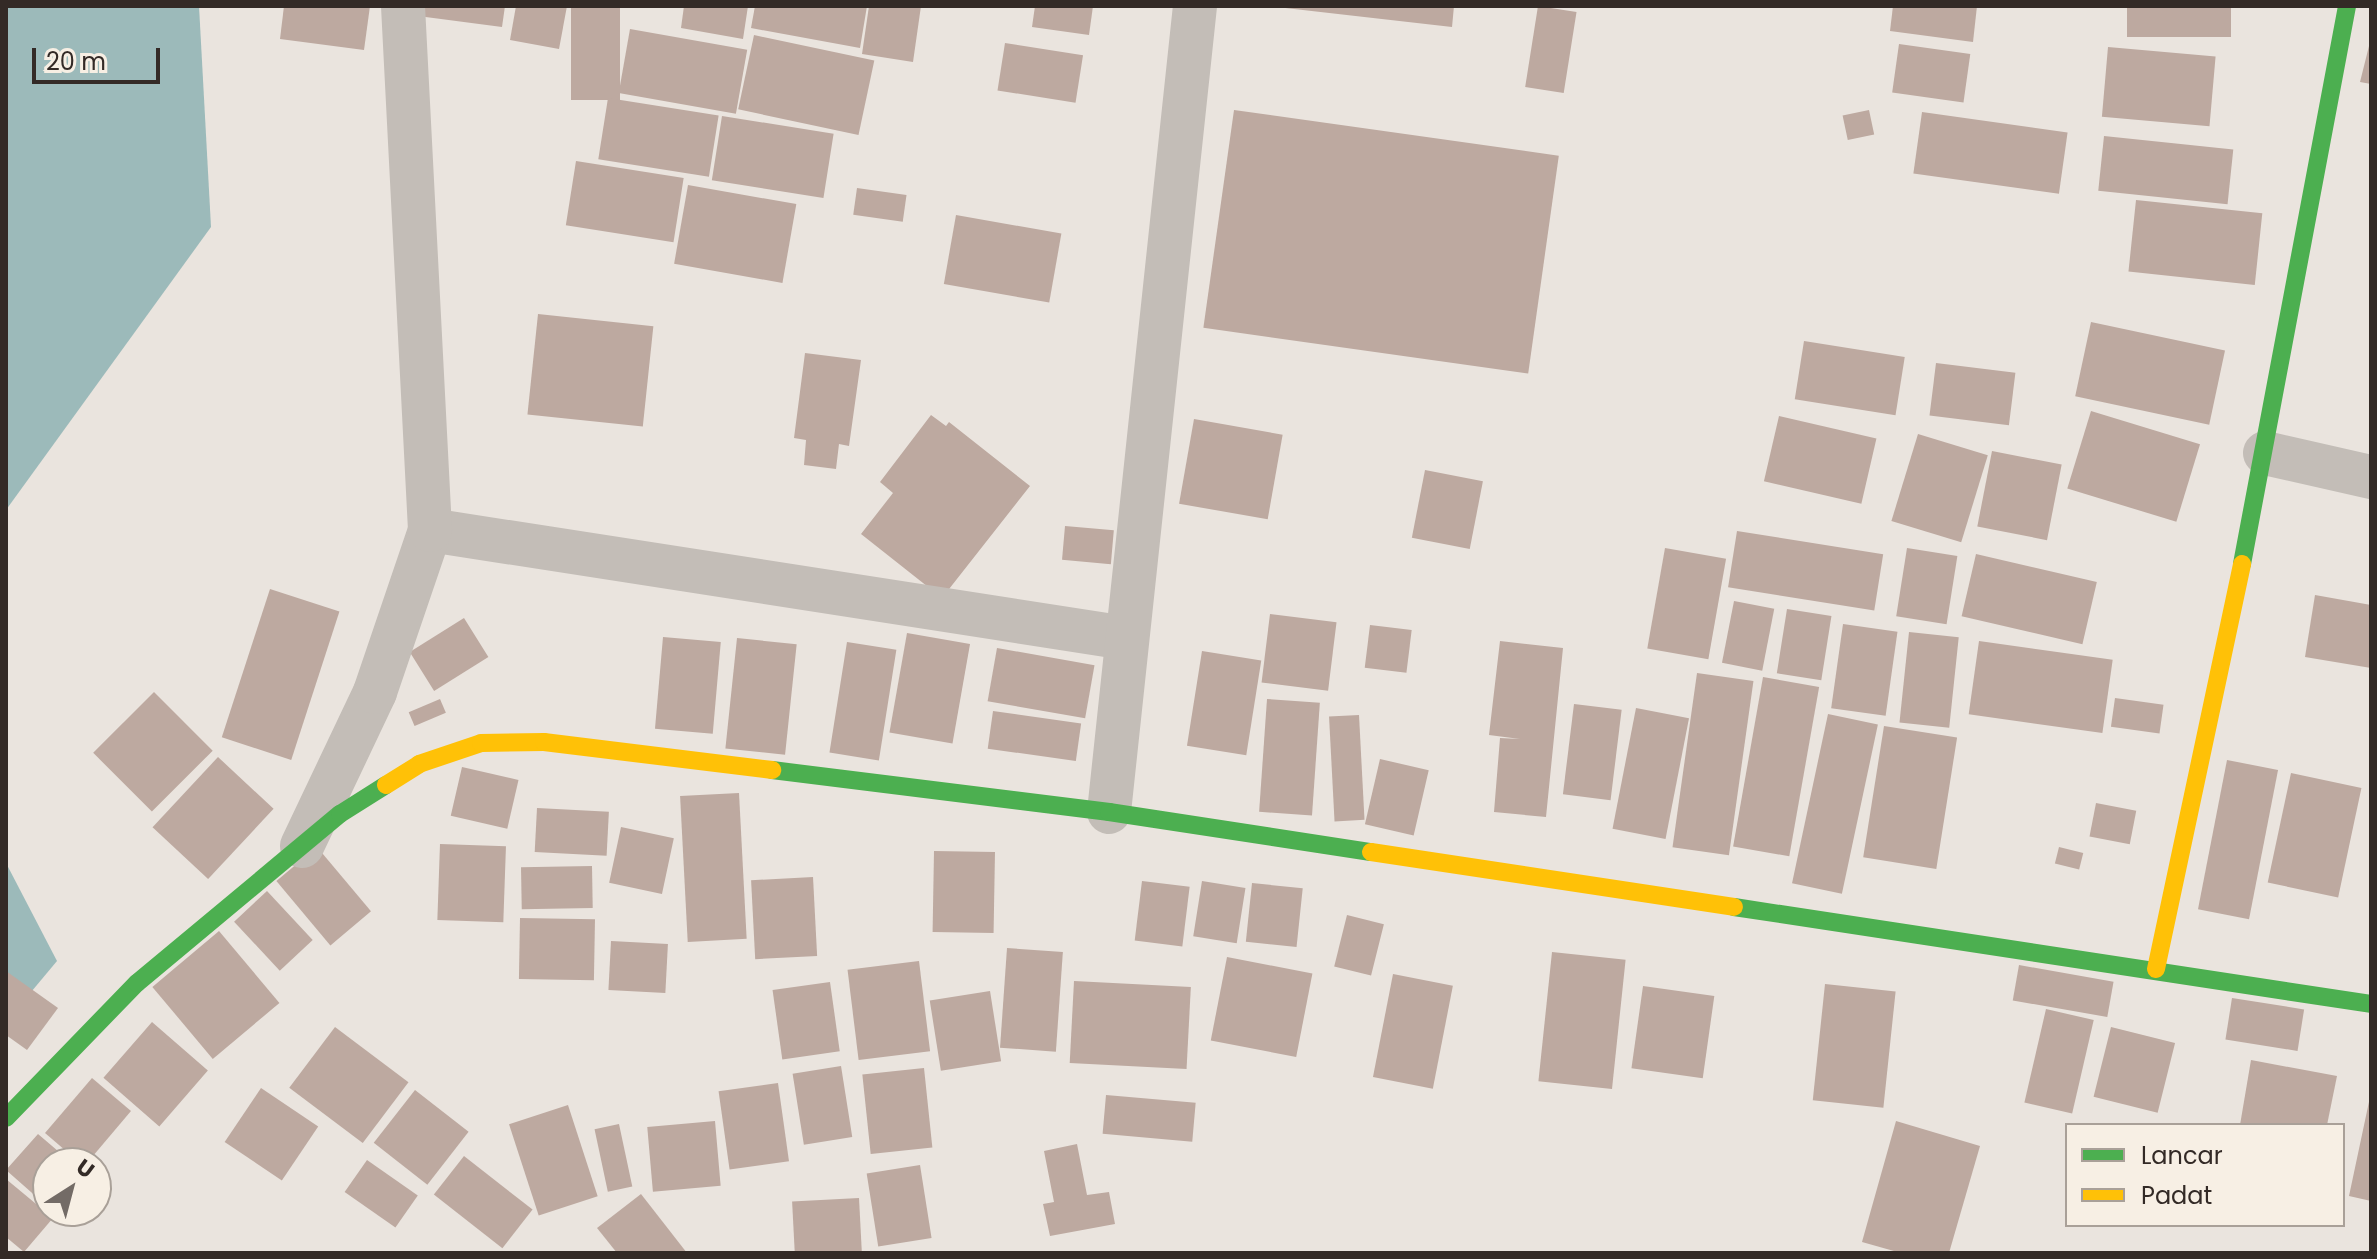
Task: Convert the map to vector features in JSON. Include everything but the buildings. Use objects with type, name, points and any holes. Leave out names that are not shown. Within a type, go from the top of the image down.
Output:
[{"type":"main road","points":[[2156,969],[2265,453],[2347,6]]},
{"type":"main road","points":[[6,1118],[137,983],[340,814],[419,764],[481,743],[544,742],[1109,812],[2371,1004]]},
{"type":"street","points":[[302,846],[375,692],[430,530],[403,6]]},
{"type":"street","points":[[1109,812],[1195,6]]},
{"type":"street","points":[[2265,453],[2371,477]]},
{"type":"street","points":[[430,530],[1126,638]]},
{"type":"water","points":[[6,6],[199,6],[211,227],[6,510]]},
{"type":"water","points":[[6,863],[57,961],[6,1022]]},
{"type":"traffic: fast","points":[[2242,564],[2347,6]]},
{"type":"traffic: fast","points":[[772,770],[1109,812],[1371,852]]},
{"type":"traffic: fast","points":[[6,1118],[137,983],[340,814],[386,785]]},
{"type":"traffic: fast","points":[[1734,907],[2371,1004]]},
{"type":"traffic: slow","points":[[2156,969],[2242,564]]},
{"type":"traffic: slow","points":[[386,785],[419,764],[481,743],[544,742],[772,770]]},
{"type":"traffic: slow","points":[[1371,852],[1734,907]]}]
